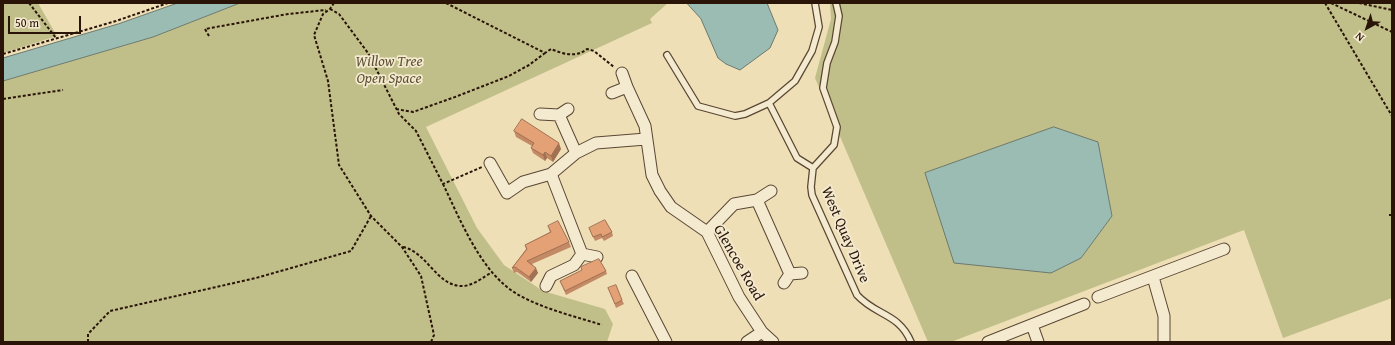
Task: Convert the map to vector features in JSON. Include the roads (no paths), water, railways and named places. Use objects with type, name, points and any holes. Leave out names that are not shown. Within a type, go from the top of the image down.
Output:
[{"type":"street","name":"Glencoe Road","points":[[622,73],[645,126],[652,175],[660,191],[671,207],[707,232],[739,297],[762,332],[773,342]]},
{"type":"street","points":[[612,93],[627,87]]},
{"type":"street","points":[[540,114],[559,115],[568,109]]},
{"type":"street","points":[[559,115],[576,153]]},
{"type":"street","points":[[490,163],[508,197],[524,182],[551,174],[576,153],[596,143],[646,139]]},
{"type":"street","points":[[551,174],[582,254]]},
{"type":"street","points":[[707,232],[734,204],[757,200],[771,191]]},
{"type":"street","points":[[757,200],[787,278],[802,273]]},
{"type":"street","points":[[1098,297],[1224,249]]},
{"type":"street","points":[[582,254],[597,257]]},
{"type":"street","points":[[546,286],[551,276],[574,265],[582,254]]},
{"type":"street","points":[[632,276],[666,342]]},
{"type":"street","points":[[1153,277],[1164,316],[1164,342]]},
{"type":"street","points":[[988,342],[1084,304]]},
{"type":"street","points":[[1032,324],[1038,342]]},
{"type":"street","points":[[747,342],[762,332]]},
{"type":"lane","points":[[667,55],[698,106],[735,116],[745,114],[769,103],[795,81],[812,51],[819,27],[815,3]]},
{"type":"lane","points":[[769,103],[797,158],[813,168],[834,145],[837,127],[823,88],[827,63],[835,42],[839,16],[836,3]]},
{"type":"lane","name":"West Quay Drive","points":[[813,168],[811,187],[812,195],[857,295],[864,303],[895,320],[906,330],[911,342]]},
{"type":"water","points":[[178,3],[240,3],[153,37],[3,81],[3,58],[118,24]]},
{"type":"water","points":[[687,3],[767,3],[778,30],[770,48],[740,70],[726,64],[718,58],[701,19]]},
{"type":"water","points":[[1054,127],[1098,142],[1112,216],[1081,258],[1051,273],[954,263],[925,173]]},
{"type":"park label","name":"Willow Tree Open Space","points":[[389,70]]}]
